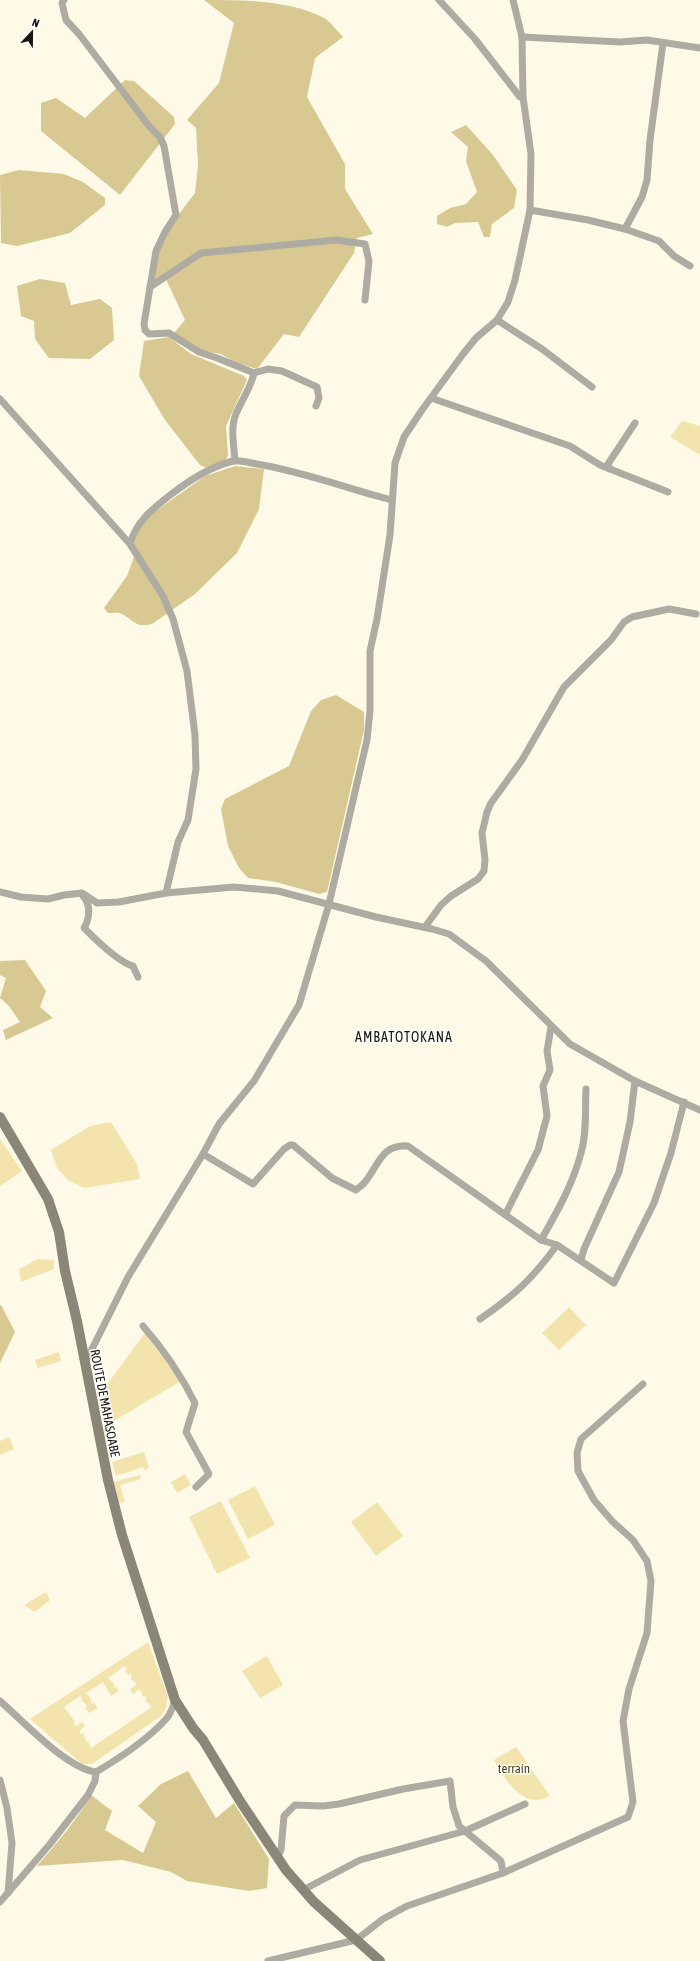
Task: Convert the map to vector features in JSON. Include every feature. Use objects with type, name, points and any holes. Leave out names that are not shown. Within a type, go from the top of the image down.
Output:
[{"type":"street","points":[[64,0],[62,3],[66,20],[79,34],[145,121],[160,137],[164,146],[176,215],[165,232],[156,251],[144,330],[149,334],[170,333],[199,352],[254,373],[268,369],[282,371],[318,387],[319,398],[316,406]]},
{"type":"street","points":[[439,0],[476,39],[520,97],[523,97]]},
{"type":"street","points":[[84,1364],[128,1277],[203,1154],[219,1124],[254,1081],[300,1005],[328,904],[367,740],[370,651],[377,619],[390,535],[395,463],[404,437],[476,338],[497,320],[508,302],[530,210],[531,154],[523,97],[522,37],[513,0]]},
{"type":"street","points":[[522,37],[620,42],[647,40],[700,48]]},
{"type":"street","points":[[625,229],[642,197],[647,180],[652,121],[663,43]]},
{"type":"street","points":[[530,210],[588,220],[625,229],[659,241],[674,256],[690,266]]},
{"type":"street","points":[[150,288],[201,253],[336,240],[365,244],[369,261],[364,300]]},
{"type":"street","points":[[497,320],[542,350],[592,387]]},
{"type":"street","points":[[235,461],[233,427],[236,414],[251,385],[254,373]]},
{"type":"street","points":[[432,398],[570,446],[600,465],[668,492]]},
{"type":"street","points":[[0,399],[130,544],[163,596],[173,619],[187,670],[193,709],[196,769],[188,820],[178,842],[166,893]]},
{"type":"street","points":[[610,469],[608,464],[635,423]]},
{"type":"street","points":[[130,544],[140,522],[148,513],[204,472],[235,461],[292,470],[357,491],[392,500]]},
{"type":"street","points":[[425,927],[441,905],[451,896],[478,879],[484,871],[486,860],[482,833],[487,812],[522,760],[564,686],[611,640],[624,622],[632,617],[648,615],[669,609],[696,614]]},
{"type":"street","points":[[0,892],[21,897],[48,899],[82,893],[97,902],[119,902],[166,893],[234,887],[278,891],[449,934],[486,961],[570,1044],[635,1081],[700,1110]]},
{"type":"street","points":[[82,893],[87,901],[89,910],[88,921],[84,928],[114,956],[127,965],[133,966],[138,977]]},
{"type":"street","points":[[505,1214],[538,1150],[547,1116],[543,1086],[550,1070],[547,1051],[551,1026]]},
{"type":"street","points":[[581,1260],[584,1249],[619,1172],[630,1122],[635,1081]]},
{"type":"street","points":[[541,1240],[564,1199],[582,1152],[585,1130],[586,1089]]},
{"type":"street","points":[[203,1154],[253,1184],[290,1144],[332,1178],[356,1190],[365,1182],[375,1166],[388,1150],[399,1145],[408,1146],[541,1240],[557,1245],[614,1284],[654,1203],[671,1154],[684,1102]]},
{"type":"street","name":"ROUTE DE MAHASOABE","points":[[0,1117],[48,1199],[59,1232],[65,1271],[77,1321],[84,1364],[120,1530],[175,1700],[193,1728],[203,1740],[277,1858],[314,1902],[380,1961]]},
{"type":"street","points":[[480,1319],[510,1299],[526,1284],[557,1245]]},
{"type":"street","points":[[143,1326],[173,1363],[195,1403],[186,1432],[209,1474],[196,1488]]},
{"type":"street","points":[[268,1961],[356,1940],[383,1919],[407,1906],[503,1874],[628,1816],[633,1802],[623,1722],[629,1689],[647,1633],[651,1581],[647,1561],[633,1540],[612,1521],[594,1500],[578,1471],[577,1453],[582,1439],[643,1384]]},
{"type":"street","points":[[0,1701],[65,1758],[87,1771],[96,1772],[126,1752],[166,1719],[171,1712],[175,1700]]},
{"type":"street","points":[[0,1902],[88,1796],[95,1781],[96,1772]]},
{"type":"street","points":[[0,1780],[12,1843],[8,1893]]},
{"type":"street","points":[[277,1858],[281,1850],[284,1816],[295,1805],[323,1806],[339,1804],[403,1789],[450,1781],[453,1807],[459,1826],[501,1861],[503,1874]]},
{"type":"street","points":[[303,1890],[360,1860],[465,1831],[525,1804]]},
{"type":"green space","points":[[682,421],[700,426],[700,455],[670,437]]},
{"type":"green space","points":[[111,1122],[137,1164],[140,1179],[84,1188],[68,1180],[57,1168],[51,1150],[90,1126]]},
{"type":"green space","points":[[0,1139],[22,1171],[0,1186]]},
{"type":"green space","points":[[38,1259],[54,1260],[54,1269],[21,1282],[19,1269]]},
{"type":"green space","points":[[569,1307],[586,1325],[559,1350],[542,1333]]},
{"type":"green space","points":[[145,1333],[181,1381],[112,1422],[97,1397],[99,1399],[100,1394]]},
{"type":"green space","points":[[59,1352],[61,1361],[38,1368],[35,1360]]},
{"type":"green space","points":[[9,1437],[14,1449],[0,1455],[0,1441]]},
{"type":"green space","points":[[144,1452],[149,1468],[144,1470],[143,1467],[116,1476],[112,1462]]},
{"type":"green space","points":[[185,1474],[191,1485],[177,1493],[171,1482]]},
{"type":"green space","points":[[140,1475],[141,1479],[120,1485],[125,1502],[119,1503],[113,1482]]},
{"type":"green space","points":[[255,1486],[275,1525],[248,1539],[228,1500]]},
{"type":"green space","points":[[221,1501],[250,1558],[217,1574],[189,1517]]},
{"type":"green space","points":[[377,1502],[403,1536],[376,1556],[351,1522]]},
{"type":"green space","points":[[46,1592],[50,1600],[35,1612],[24,1605]]},
{"type":"green space","points":[[148,1642],[168,1697],[166,1708],[161,1716],[92,1764],[82,1764],[30,1719]],"holes":[[[125,1666],[127,1669],[125,1671],[128,1675],[130,1674],[132,1677],[130,1678],[137,1684],[130,1689],[133,1694],[140,1689],[143,1697],[145,1696],[147,1699],[145,1700],[152,1707],[91,1748],[83,1733],[81,1734],[79,1731],[85,1726],[82,1722],[76,1726],[74,1723],[75,1722],[64,1707],[80,1696],[82,1699],[81,1700],[87,1706],[85,1708],[89,1713],[98,1708],[94,1703],[92,1704],[90,1701],[92,1700],[86,1693],[103,1682],[111,1696],[119,1691],[113,1686],[115,1685],[108,1678]]]},
{"type":"green space","points":[[267,1656],[283,1685],[260,1698],[242,1671]]},
{"type":"green space","name":"terrain","points":[[516,1747],[550,1796],[540,1800],[530,1799],[517,1792],[506,1780],[494,1760]]},
{"type":"shaded area","points":[[204,0],[267,2],[298,8],[326,19],[343,37],[315,58],[307,97],[345,164],[345,189],[373,234],[357,238],[354,253],[299,337],[284,334],[257,369],[234,362],[221,354],[203,351],[174,333],[185,320],[165,277],[151,284],[161,244],[172,223],[195,193],[198,165],[196,128],[187,120],[219,83],[234,23]]},
{"type":"shaded area","points":[[125,80],[134,81],[174,117],[175,124],[120,195],[41,131],[41,103],[56,98],[85,118]]},
{"type":"shaded area","points":[[466,125],[493,155],[517,190],[514,208],[492,224],[490,237],[484,237],[478,222],[455,223],[447,227],[437,224],[437,216],[450,208],[466,204],[477,192],[466,161],[468,147],[451,132]]},
{"type":"shaded area","points":[[19,170],[64,174],[83,182],[105,198],[105,205],[70,233],[17,246],[1,243],[0,175]]},
{"type":"shaded area","points":[[40,279],[65,283],[71,305],[100,299],[112,308],[114,340],[90,359],[49,358],[35,339],[34,321],[21,316],[17,286]]},
{"type":"shaded area","points":[[169,337],[191,354],[244,376],[247,380],[226,426],[228,455],[226,460],[207,468],[200,465],[165,420],[139,376],[144,341]]},
{"type":"shaded area","points":[[235,466],[264,469],[259,509],[237,553],[195,594],[152,624],[138,624],[120,613],[108,613],[104,608],[127,576],[134,557],[131,549],[133,535],[143,520],[205,476]]},
{"type":"shaded area","points":[[336,695],[364,712],[364,730],[327,892],[319,894],[276,882],[248,878],[239,868],[228,846],[221,809],[225,799],[289,766],[311,711],[321,700]]},
{"type":"shaded area","points":[[25,960],[46,991],[40,1007],[53,1018],[6,1040],[3,1030],[20,1022],[9,1006],[0,998],[6,978],[0,975],[0,961]]},
{"type":"shaded area","points":[[0,1305],[15,1332],[0,1363]]},
{"type":"shaded area","points":[[188,1771],[216,1818],[234,1803],[269,1859],[267,1888],[249,1891],[187,1881],[171,1872],[123,1860],[37,1866],[73,1823],[91,1795],[112,1811],[105,1830],[143,1853],[156,1822],[138,1806],[161,1784]]},
{"type":"district","name":"AMBATOTOKANA","points":[[404,1037]]}]
